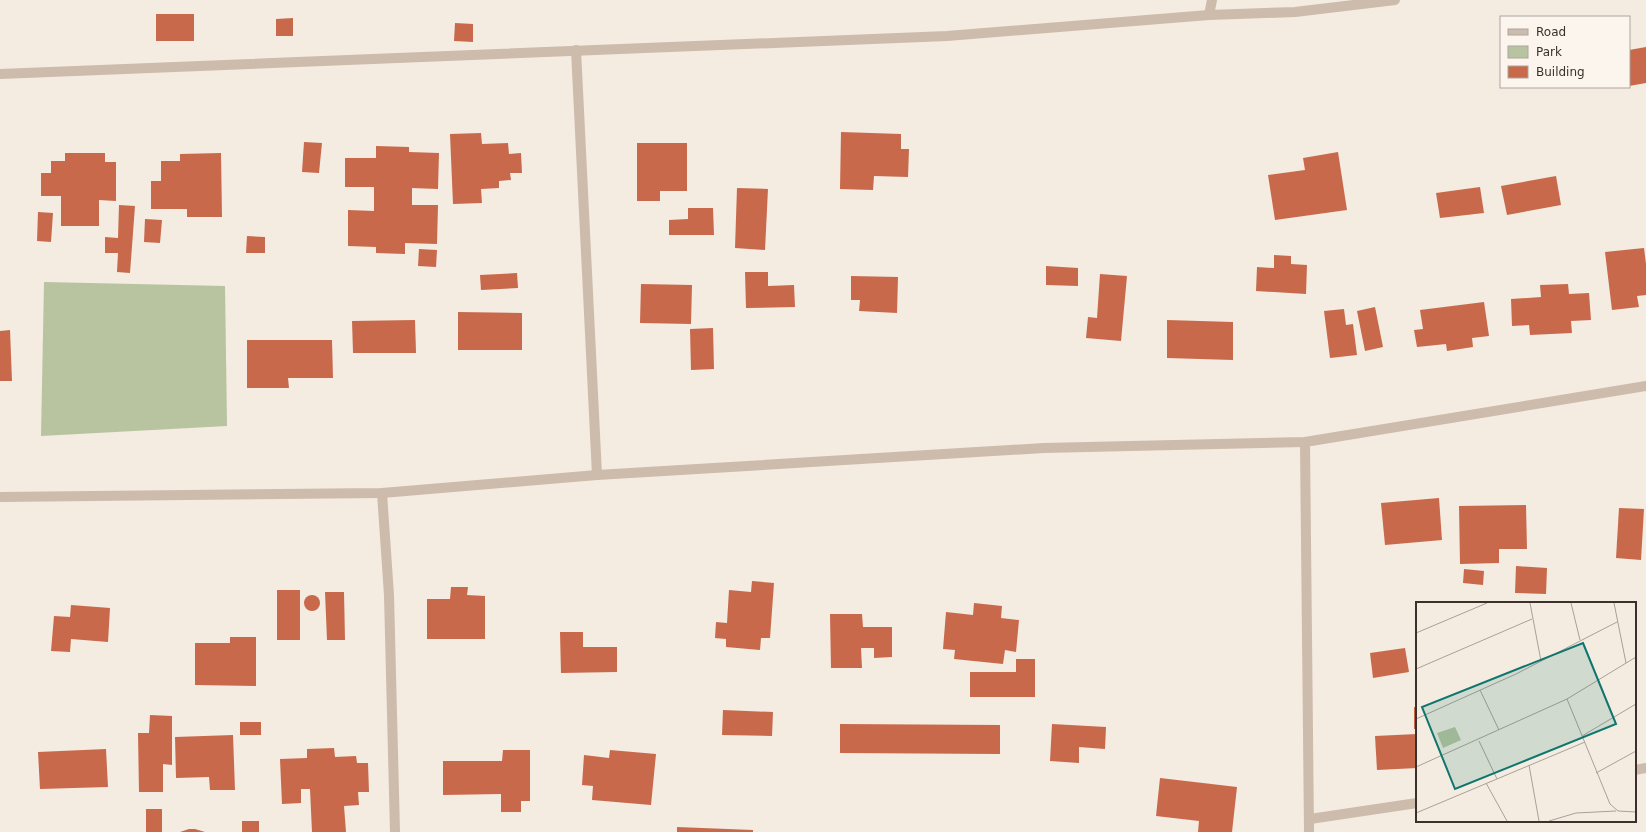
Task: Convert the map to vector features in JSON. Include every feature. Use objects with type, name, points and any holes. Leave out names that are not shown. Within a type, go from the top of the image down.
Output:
[{"type":"street","points":[[1209,15],[1212,0]]},
{"type":"street","points":[[0,74],[947,36],[1209,15],[1295,12],[1395,0]]},
{"type":"street","points":[[576,50],[597,475]]},
{"type":"street","points":[[0,497],[382,493],[597,475],[1044,448],[1305,442],[1646,386]]},
{"type":"street","points":[[1305,442],[1309,832]]},
{"type":"street","points":[[382,493],[389,594],[394,832]]},
{"type":"street","points":[[1636,770],[1646,768]]},
{"type":"street","points":[[1310,819],[1416,803]]},
{"type":"green space","points":[[44,282],[225,286],[227,426],[41,436]]},
{"type":"building","points":[[156,14],[194,14],[194,41],[156,41]]},
{"type":"building","points":[[293,18],[293,36],[276,36],[276,19]]},
{"type":"building","points":[[455,23],[473,24],[473,42],[454,41]]},
{"type":"building","points":[[1646,47],[1646,83],[1630,86],[1630,50]]},
{"type":"building","points":[[841,132],[901,134],[901,149],[909,149],[908,177],[874,176],[873,190],[840,189]]},
{"type":"building","points":[[481,133],[482,144],[508,143],[509,154],[521,153],[522,173],[510,173],[511,180],[499,181],[499,188],[481,189],[482,203],[453,204],[450,134]]},
{"type":"building","points":[[304,142],[322,143],[319,173],[302,172]]},
{"type":"building","points":[[637,143],[687,143],[687,191],[660,191],[660,201],[637,201]]},
{"type":"building","points":[[376,146],[409,147],[409,152],[439,153],[438,189],[412,188],[412,205],[438,205],[437,244],[405,243],[405,254],[376,253],[376,247],[348,246],[348,210],[374,211],[374,187],[345,187],[345,158],[376,158]]},
{"type":"building","points":[[1338,152],[1347,210],[1275,220],[1268,175],[1305,170],[1303,158]]},
{"type":"building","points":[[65,153],[105,153],[105,162],[116,162],[116,201],[99,200],[99,226],[61,226],[61,196],[41,196],[41,173],[51,173],[51,161],[65,161]]},
{"type":"building","points":[[221,153],[222,217],[187,217],[187,209],[151,209],[151,181],[161,181],[161,161],[180,161],[180,154]]},
{"type":"building","points":[[1556,176],[1561,205],[1507,215],[1501,186]]},
{"type":"building","points":[[1480,187],[1484,213],[1440,218],[1436,193]]},
{"type":"building","points":[[737,188],[768,189],[765,250],[735,248]]},
{"type":"building","points":[[119,205],[135,206],[130,273],[117,272],[118,253],[105,253],[105,237],[118,238]]},
{"type":"building","points":[[688,208],[713,208],[714,235],[669,235],[669,220],[688,219]]},
{"type":"building","points":[[38,212],[53,213],[51,242],[37,241]]},
{"type":"building","points":[[145,219],[162,220],[160,243],[144,242]]},
{"type":"building","points":[[247,236],[265,237],[265,253],[246,253]]},
{"type":"building","points":[[1644,248],[1646,264],[1646,295],[1637,296],[1639,307],[1612,310],[1605,252]]},
{"type":"building","points":[[419,249],[437,250],[436,267],[418,266]]},
{"type":"building","points":[[1274,255],[1291,256],[1291,264],[1307,265],[1306,294],[1256,291],[1257,267],[1274,268]]},
{"type":"building","points":[[1046,266],[1078,268],[1078,286],[1046,285]]},
{"type":"building","points":[[745,272],[768,272],[768,286],[794,285],[795,307],[746,308]]},
{"type":"building","points":[[517,273],[518,288],[481,290],[480,275]]},
{"type":"building","points":[[1100,274],[1127,276],[1121,341],[1086,338],[1088,317],[1097,318]]},
{"type":"building","points":[[851,276],[898,277],[897,313],[859,311],[860,300],[851,300]]},
{"type":"building","points":[[641,284],[692,285],[691,324],[640,323]]},
{"type":"building","points":[[1568,284],[1569,294],[1589,293],[1591,320],[1571,321],[1572,333],[1530,335],[1529,325],[1512,326],[1511,299],[1541,297],[1540,285]]},
{"type":"building","points":[[1484,302],[1489,336],[1472,338],[1473,347],[1447,351],[1446,344],[1417,347],[1414,330],[1423,329],[1420,310]]},
{"type":"building","points":[[1375,307],[1383,347],[1365,351],[1357,311]]},
{"type":"building","points":[[1344,309],[1346,325],[1353,324],[1357,355],[1330,358],[1324,311]]},
{"type":"building","points":[[458,312],[522,313],[522,350],[458,350]]},
{"type":"building","points":[[415,320],[416,353],[353,353],[352,321]]},
{"type":"building","points":[[1167,320],[1233,322],[1233,360],[1167,358]]},
{"type":"building","points":[[713,328],[714,369],[691,370],[690,329]]},
{"type":"building","points":[[10,330],[12,381],[0,381],[0,331]]},
{"type":"building","points":[[247,340],[332,340],[333,378],[288,378],[289,388],[247,388]]},
{"type":"building","points":[[1439,498],[1442,540],[1385,545],[1381,503]]},
{"type":"building","points":[[1526,505],[1527,549],[1499,549],[1499,563],[1460,564],[1459,506]]},
{"type":"building","points":[[1619,508],[1644,509],[1641,560],[1616,558]]},
{"type":"building","points":[[1516,566],[1547,568],[1546,594],[1515,593]]},
{"type":"building","points":[[1464,569],[1484,571],[1483,585],[1463,583]]},
{"type":"building","points":[[752,581],[774,583],[770,638],[761,638],[760,650],[726,647],[726,639],[715,638],[716,622],[727,623],[729,590],[751,592]]},
{"type":"building","points":[[451,587],[468,587],[467,595],[485,596],[485,639],[427,639],[427,599],[450,599]]},
{"type":"building","points":[[277,590],[300,590],[300,640],[277,640]]},
{"type":"building","points":[[325,592],[344,592],[345,640],[327,640]]},
{"type":"building","points":[[312,595],[318,597],[320,603],[318,609],[312,611],[306,609],[304,603],[306,597]]},
{"type":"building","points":[[974,603],[1002,606],[1001,618],[1019,620],[1016,652],[1005,650],[1003,664],[954,659],[955,650],[943,649],[946,612],[973,615]]},
{"type":"building","points":[[71,605],[110,608],[108,642],[71,639],[70,652],[51,651],[54,616],[70,617]]},
{"type":"building","points":[[830,614],[862,614],[863,627],[892,627],[892,657],[874,658],[874,648],[861,648],[862,668],[831,668]]},
{"type":"building","points":[[560,632],[583,632],[583,647],[617,647],[617,672],[561,673]]},
{"type":"building","points":[[230,637],[256,637],[256,686],[195,685],[195,643],[230,643]]},
{"type":"building","points":[[1405,648],[1409,672],[1373,678],[1370,653]]},
{"type":"building","points":[[1016,659],[1035,659],[1035,697],[970,697],[970,672],[1016,672]]},
{"type":"building","points":[[1414,707],[1416,707],[1416,729],[1414,729]]},
{"type":"building","points":[[723,710],[773,712],[772,736],[722,735]]},
{"type":"building","points":[[150,715],[172,716],[172,765],[163,764],[163,792],[139,792],[138,733],[149,733]]},
{"type":"building","points":[[240,722],[261,722],[261,735],[240,735]]},
{"type":"building","points":[[840,724],[1000,725],[1000,754],[840,753]]},
{"type":"building","points":[[1052,724],[1106,727],[1105,749],[1079,747],[1079,763],[1050,761]]},
{"type":"building","points":[[1416,734],[1416,768],[1377,770],[1375,736]]},
{"type":"building","points":[[233,735],[235,790],[210,790],[209,777],[176,778],[175,737]]},
{"type":"building","points":[[334,748],[335,757],[356,756],[357,763],[368,763],[369,792],[358,792],[359,805],[344,806],[346,832],[312,832],[310,789],[301,789],[301,803],[282,804],[280,759],[307,758],[307,749]]},
{"type":"building","points":[[106,749],[108,787],[40,789],[38,752]]},
{"type":"building","points":[[503,750],[530,750],[530,801],[521,801],[521,812],[501,812],[501,794],[443,795],[443,761],[502,761]]},
{"type":"building","points":[[610,750],[656,754],[651,805],[592,800],[593,786],[582,785],[584,755],[609,758]]},
{"type":"building","points":[[1160,778],[1237,787],[1232,832],[1198,832],[1199,821],[1156,816]]},
{"type":"building","points":[[146,809],[162,809],[162,832],[146,832]]},
{"type":"building","points":[[242,821],[259,821],[259,832],[242,832]]},
{"type":"building","points":[[677,827],[753,830],[753,832],[677,832]]},
{"type":"building","points":[[195,829],[205,832],[180,832]]}]
